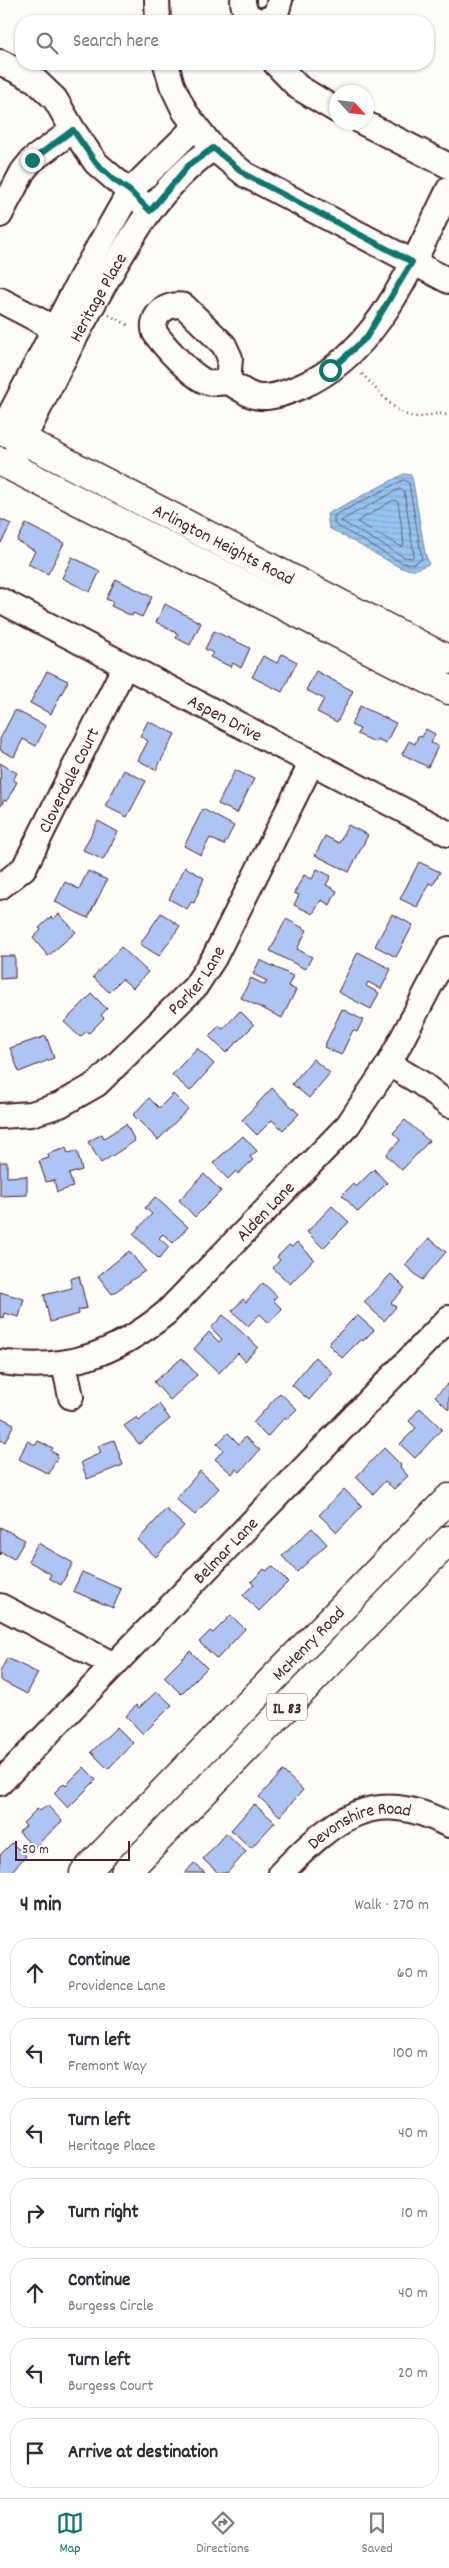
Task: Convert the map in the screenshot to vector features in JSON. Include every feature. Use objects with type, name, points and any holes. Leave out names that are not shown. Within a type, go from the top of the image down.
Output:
[{"type":"main road","name":"Arlington Heights Road","points":[[6,433],[449,660]]},
{"type":"main road","name":"Arlington Heights Road","points":[[5,464],[449,690]]},
{"type":"main road","name":"McHenry Road","points":[[84,1873],[449,1498]]},
{"type":"main road","name":"McHenry Road","points":[[124,1873],[449,1540]]},
{"type":"street","points":[[157,0],[158,15]]},
{"type":"street","points":[[243,0],[245,11],[248,15]]},
{"type":"street","points":[[275,15],[280,0]]},
{"type":"street","points":[[0,62],[15,70]]},
{"type":"street","points":[[16,70],[35,80],[55,99],[73,130],[96,163],[114,180],[130,191],[150,211]]},
{"type":"street","points":[[168,70],[181,103],[196,126],[213,148],[246,175],[449,282]]},
{"type":"street","points":[[282,70],[298,87],[329,106]]},
{"type":"street","name":"Heritage Place","points":[[64,333],[130,191],[196,126]]},
{"type":"street","points":[[374,128],[449,166]]},
{"type":"street","points":[[0,215],[22,171],[32,160],[73,130]]},
{"type":"street","name":"Heritage Place","points":[[5,464],[6,433],[64,333],[137,227],[188,166],[213,148]]},
{"type":"street","points":[[228,382],[242,392],[261,397],[285,393],[318,378],[342,362],[366,338],[412,262],[449,189]]},
{"type":"street","points":[[0,300],[64,333]]},
{"type":"street","name":"Aspen Drive","points":[[0,600],[449,834]]},
{"type":"street","name":"Cloverdale Court","points":[[0,886],[24,868],[125,666]]},
{"type":"street","name":"Parker Lane","points":[[0,1116],[31,1114],[60,1105],[97,1084],[195,987],[214,958],[312,762]]},
{"type":"street","name":"Alden Lane","points":[[0,1362],[27,1366],[64,1364],[95,1356],[120,1345],[146,1329],[166,1313],[348,1125],[389,1064],[449,949]]},
{"type":"street","points":[[389,1064],[421,1083],[449,1105]]},
{"type":"street","name":"Belmar Lane","points":[[0,1783],[449,1318]]},
{"type":"street","points":[[64,1364],[70,1397]]},
{"type":"street","points":[[0,1606],[114,1666]]},
{"type":"street","name":"Devonshire Road","points":[[281,1873],[327,1828],[357,1813],[389,1807],[407,1809],[429,1814],[449,1825]]},
{"type":"street","points":[[103,1853],[124,1873]]},
{"type":"path","points":[[105,313],[130,326]]},
{"type":"path","points":[[362,374],[407,416],[417,418],[440,412],[449,416]]},
{"type":"water","points":[[404,474],[411,475],[413,482],[425,553],[429,564],[414,570],[401,568],[329,528],[327,514]]},
{"type":"building","points":[[0,519],[11,524],[1,543],[0,543]]},
{"type":"building","points":[[26,524],[64,543],[48,574],[28,564],[35,551],[17,541]]},
{"type":"building","points":[[72,557],[100,571],[90,592],[62,578]]},
{"type":"building","points":[[116,579],[152,597],[142,617],[133,613],[132,616],[111,606],[113,602],[106,599]]},
{"type":"building","points":[[165,604],[201,623],[190,645],[176,638],[178,634],[156,622]]},
{"type":"building","points":[[214,631],[250,648],[241,668],[233,663],[231,667],[210,657],[213,653],[205,649]]},
{"type":"building","points":[[282,654],[297,662],[282,692],[252,677],[263,656],[277,663]]},
{"type":"building","points":[[47,671],[68,681],[51,714],[30,703]]},
{"type":"building","points":[[316,671],[353,691],[337,722],[317,712],[324,699],[306,690]]},
{"type":"building","points":[[360,706],[396,723],[386,743],[377,739],[375,742],[357,734],[360,729],[351,725]]},
{"type":"building","points":[[15,710],[46,726],[36,746],[23,739],[14,757],[0,750],[0,739]]},
{"type":"building","points":[[148,721],[175,734],[156,770],[138,760],[148,741],[140,736]]},
{"type":"building","points":[[426,729],[435,734],[431,743],[438,746],[428,767],[402,754],[409,741],[415,744],[418,736],[422,737]]},
{"type":"building","points":[[0,763],[17,773],[13,780],[17,782],[7,801],[4,800],[1,806]]},
{"type":"building","points":[[124,770],[146,781],[127,817],[105,806]]},
{"type":"building","points":[[235,770],[254,779],[237,813],[218,804]]},
{"type":"building","points":[[203,809],[234,826],[224,845],[210,838],[201,855],[184,846]]},
{"type":"building","points":[[98,821],[118,832],[103,860],[83,850]]},
{"type":"building","points":[[348,825],[368,835],[349,872],[315,855],[325,836],[339,843]]},
{"type":"building","points":[[419,862],[440,872],[433,885],[429,883],[417,907],[400,899]]},
{"type":"building","points":[[185,867],[204,878],[194,903],[191,902],[187,909],[169,899]]},
{"type":"building","points":[[317,869],[331,876],[326,885],[337,891],[330,905],[321,900],[313,914],[294,905],[299,895],[294,893],[304,875],[312,879]]},
{"type":"building","points":[[88,871],[107,880],[88,918],[55,902],[65,882],[79,889]]},
{"type":"building","points":[[161,913],[180,926],[159,956],[140,944]]},
{"type":"building","points":[[59,914],[76,932],[48,956],[33,938],[41,930],[39,928],[51,917],[53,919]]},
{"type":"building","points":[[392,914],[413,925],[396,957],[375,946]]},
{"type":"building","points":[[286,919],[307,930],[297,949],[312,957],[305,969],[270,951]]},
{"type":"building","points":[[121,947],[148,972],[133,988],[122,979],[109,992],[93,977]]},
{"type":"building","points":[[358,952],[391,969],[381,989],[368,982],[366,986],[379,993],[371,1009],[338,992]]},
{"type":"building","points":[[0,956],[15,956],[15,978],[0,979]]},
{"type":"building","points":[[260,960],[293,976],[288,986],[296,990],[282,1018],[241,998],[251,978],[265,985],[267,981],[253,974]]},
{"type":"building","points":[[92,994],[107,1009],[101,1015],[104,1018],[89,1033],[87,1031],[80,1037],[64,1022]]},
{"type":"building","points":[[342,1009],[363,1020],[357,1032],[353,1030],[341,1055],[324,1047]]},
{"type":"building","points":[[240,1011],[254,1025],[226,1053],[209,1036],[219,1026],[223,1029]]},
{"type":"building","points":[[46,1036],[54,1058],[19,1072],[10,1048]]},
{"type":"building","points":[[197,1048],[214,1064],[190,1091],[172,1075]]},
{"type":"building","points":[[313,1059],[330,1073],[309,1098],[292,1084]]},
{"type":"building","points":[[272,1088],[299,1114],[283,1130],[272,1120],[257,1135],[242,1120]]},
{"type":"building","points":[[173,1094],[188,1109],[158,1140],[133,1115],[149,1098],[159,1108]]},
{"type":"building","points":[[405,1120],[429,1141],[402,1170],[386,1155],[400,1140],[393,1133]]},
{"type":"building","points":[[126,1124],[135,1141],[101,1163],[88,1142],[102,1134],[104,1138]]},
{"type":"building","points":[[243,1136],[257,1151],[250,1157],[253,1160],[238,1174],[236,1171],[228,1179],[213,1163]]},
{"type":"building","points":[[66,1148],[68,1153],[77,1151],[82,1170],[69,1174],[73,1187],[57,1192],[54,1180],[46,1182],[39,1161],[49,1158],[48,1154]]},
{"type":"building","points":[[0,1162],[7,1162],[7,1177],[27,1176],[27,1195],[0,1196]]},
{"type":"building","points":[[374,1169],[387,1183],[358,1212],[342,1195],[353,1184],[356,1187]]},
{"type":"building","points":[[204,1174],[221,1191],[195,1217],[179,1200]]},
{"type":"building","points":[[155,1197],[188,1227],[173,1243],[163,1234],[159,1238],[169,1247],[159,1259],[133,1234],[152,1214],[145,1208]]},
{"type":"building","points":[[332,1206],[349,1222],[323,1248],[307,1232]]},
{"type":"building","points":[[429,1238],[446,1252],[422,1280],[405,1265]]},
{"type":"building","points":[[297,1242],[314,1259],[290,1284],[273,1268],[280,1260],[277,1257],[289,1245],[292,1247]]},
{"type":"building","points":[[129,1251],[145,1271],[112,1294],[98,1276]]},
{"type":"building","points":[[391,1274],[405,1288],[391,1303],[396,1307],[384,1321],[364,1302]]},
{"type":"building","points":[[79,1276],[87,1308],[78,1310],[79,1314],[50,1322],[44,1295],[72,1288],[70,1279]]},
{"type":"building","points":[[263,1283],[277,1296],[273,1300],[282,1309],[269,1323],[260,1314],[248,1326],[232,1311],[243,1299],[246,1302]]},
{"type":"building","points":[[0,1292],[24,1299],[19,1317],[4,1313],[3,1318],[0,1317]]},
{"type":"building","points":[[223,1315],[258,1347],[245,1361],[238,1353],[219,1373],[194,1349],[209,1332],[219,1342],[222,1339],[211,1328]]},
{"type":"building","points":[[357,1315],[374,1330],[363,1341],[361,1339],[342,1358],[328,1344]]},
{"type":"building","points":[[315,1357],[333,1373],[309,1400],[292,1385]]},
{"type":"building","points":[[182,1358],[197,1375],[170,1400],[154,1382]]},
{"type":"building","points":[[449,1383],[449,1410],[435,1396]]},
{"type":"building","points":[[280,1393],[297,1409],[287,1419],[285,1417],[267,1437],[253,1423]]},
{"type":"building","points":[[159,1404],[170,1419],[139,1444],[124,1426],[137,1417],[139,1421]]},
{"type":"building","points":[[420,1408],[442,1429],[415,1458],[400,1444],[416,1428],[409,1421]]},
{"type":"building","points":[[0,1417],[14,1424],[5,1442],[0,1440]]},
{"type":"building","points":[[228,1433],[239,1444],[245,1437],[260,1450],[240,1472],[236,1469],[232,1474],[215,1459],[223,1450],[217,1444]]},
{"type":"building","points":[[114,1440],[123,1465],[87,1479],[81,1462],[101,1453],[98,1446]]},
{"type":"building","points":[[27,1441],[36,1445],[38,1441],[53,1448],[51,1451],[58,1455],[49,1474],[19,1459]]},
{"type":"building","points":[[384,1448],[401,1465],[400,1467],[408,1476],[394,1489],[385,1481],[373,1494],[356,1477]]},
{"type":"building","points":[[200,1471],[219,1488],[195,1515],[176,1499]]},
{"type":"building","points":[[344,1489],[362,1506],[337,1532],[319,1515]]},
{"type":"building","points":[[166,1509],[184,1526],[156,1557],[138,1540]]},
{"type":"building","points":[[0,1527],[25,1540],[14,1559],[1,1552],[0,1555]]},
{"type":"building","points":[[312,1528],[327,1544],[297,1572],[282,1556]]},
{"type":"building","points":[[38,1543],[73,1563],[61,1585],[49,1578],[51,1574],[28,1561]]},
{"type":"building","points":[[272,1566],[288,1582],[259,1611],[243,1595],[254,1584],[251,1582],[264,1569],[266,1571]]},
{"type":"building","points":[[82,1572],[121,1589],[113,1608],[73,1591]]},
{"type":"building","points":[[231,1615],[245,1629],[217,1659],[199,1642],[210,1631],[213,1633]]},
{"type":"building","points":[[190,1651],[207,1668],[181,1694],[164,1677]]},
{"type":"building","points":[[7,1658],[38,1673],[27,1694],[0,1680],[0,1672]]},
{"type":"building","points":[[157,1691],[172,1705],[143,1734],[126,1716],[136,1705],[139,1708]]},
{"type":"building","points":[[117,1727],[133,1743],[108,1769],[91,1752]]},
{"type":"building","points":[[84,1767],[96,1780],[68,1808],[54,1793],[64,1783],[66,1785]]},
{"type":"building","points":[[283,1771],[303,1790],[280,1816],[259,1797]]},
{"type":"building","points":[[254,1804],[275,1822],[251,1848],[231,1830]]},
{"type":"building","points":[[47,1805],[62,1821],[34,1848],[19,1832],[26,1826],[23,1823],[37,1809],[40,1811]]},
{"type":"building","points":[[226,1833],[246,1852],[227,1873],[218,1873],[203,1859]]},
{"type":"building","points":[[12,1843],[26,1856],[10,1873],[0,1873],[0,1855]]},
{"type":"building","points":[[194,1863],[205,1873],[185,1873]]},
{"type":"route","points":[[32,160],[73,130],[96,163],[114,180],[130,191],[150,211],[188,166],[213,148],[246,175],[412,262],[366,338],[342,362],[330,370]]}]
